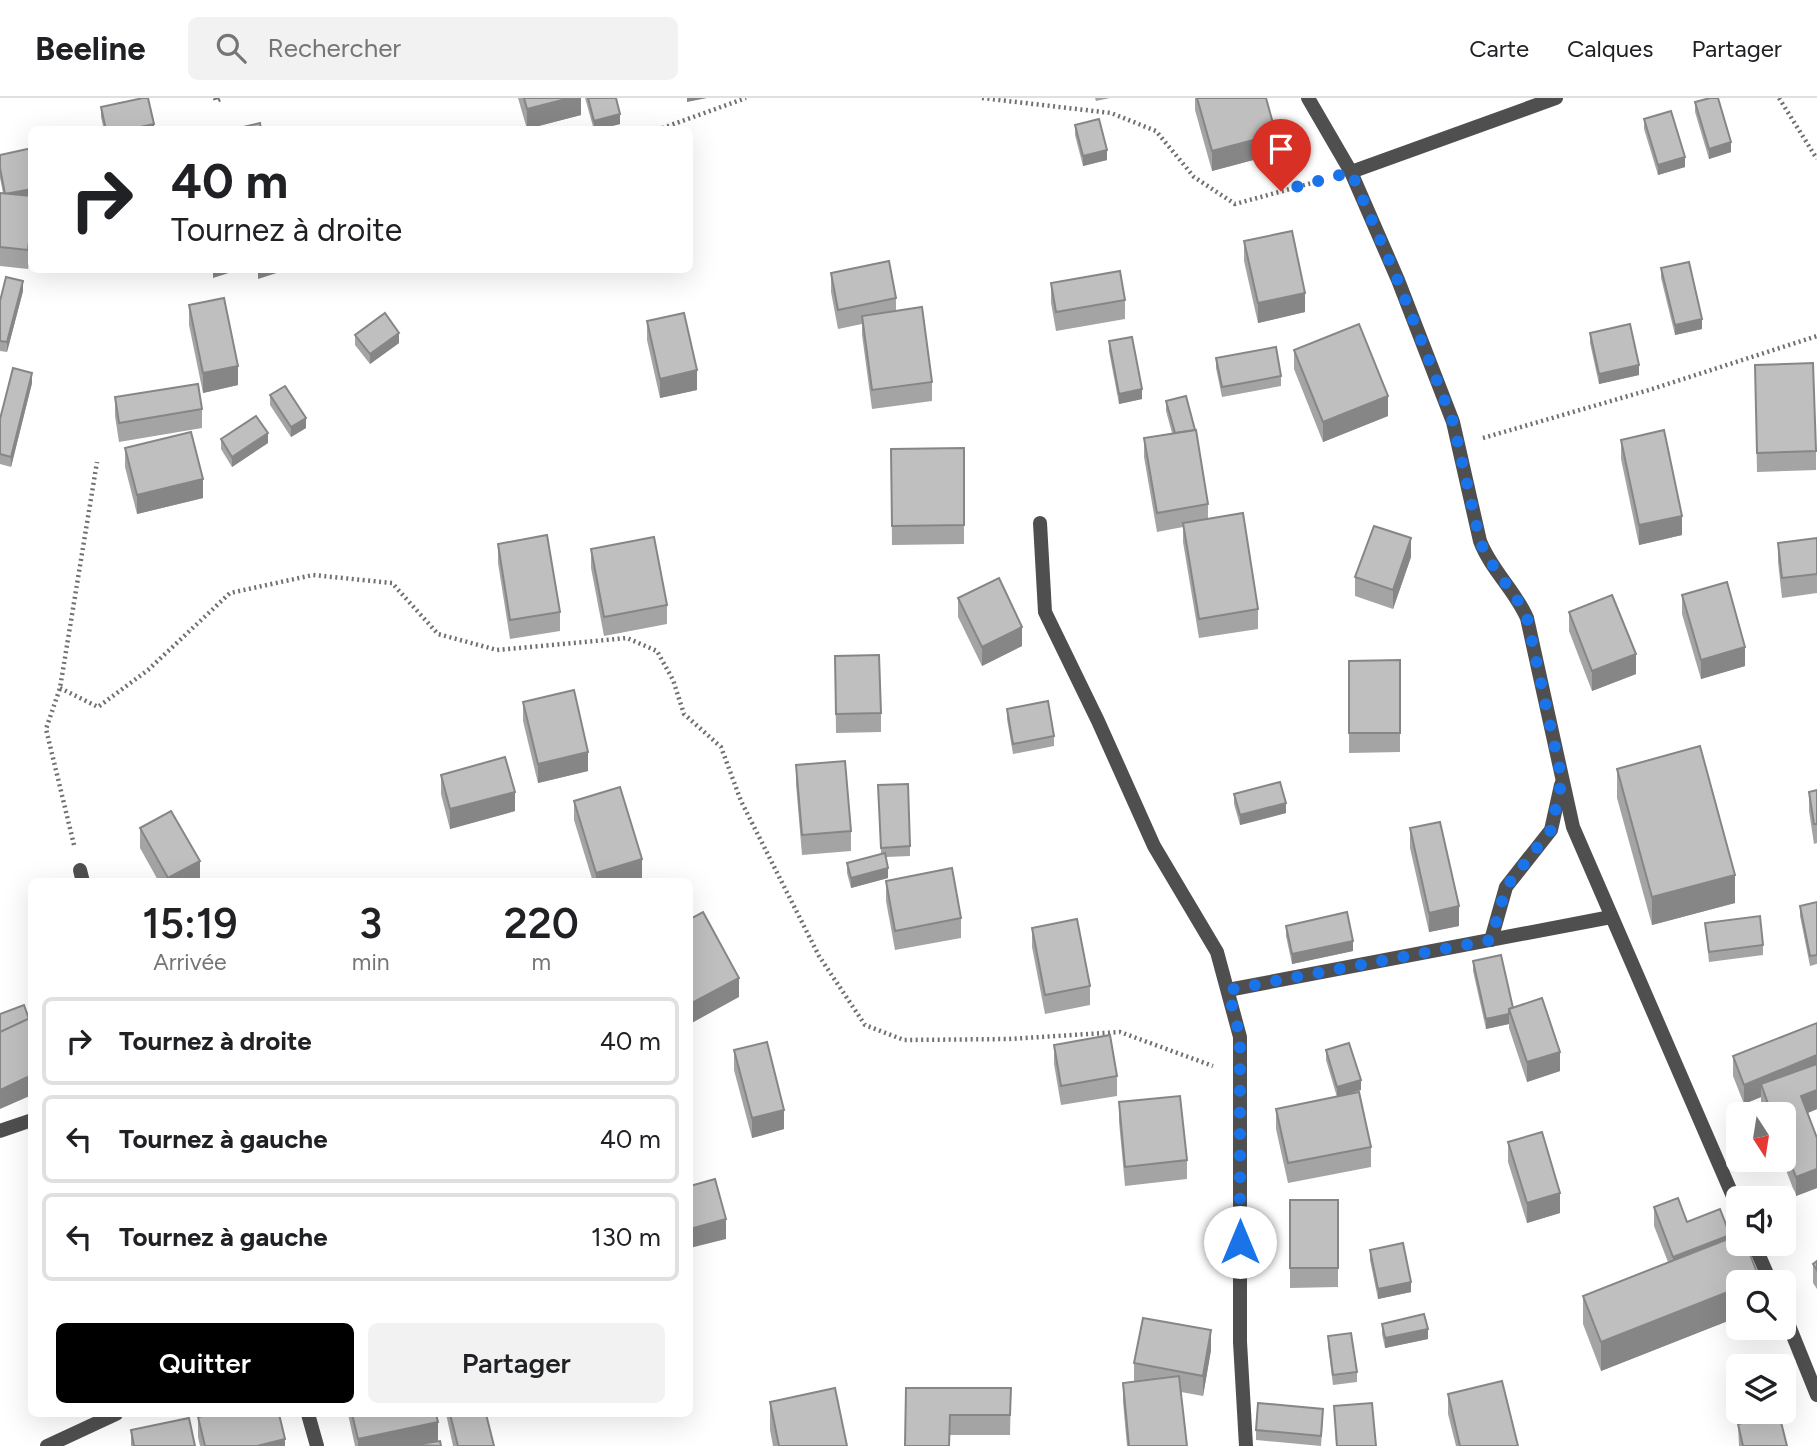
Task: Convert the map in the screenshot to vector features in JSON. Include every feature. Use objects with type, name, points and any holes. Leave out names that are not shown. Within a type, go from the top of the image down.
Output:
[{"type":"street","points":[[1308,98],[1351,172],[1398,281],[1453,422],[1480,541],[1487,559],[1521,603],[1527,618],[1573,827],[1728,1186]]},
{"type":"street","points":[[1351,172],[1556,98]]},
{"type":"street","points":[[1040,523],[1045,611],[1154,846],[1217,952],[1240,1037],[1240,1342],[1246,1446]]},
{"type":"street","points":[[1491,940],[1506,887],[1551,830],[1562,780]]},
{"type":"street","points":[[1228,990],[1611,917]]},
{"type":"street","points":[[0,1131],[28,1121]]},
{"type":"street","points":[[1795,1340],[1817,1395]]},
{"type":"street","points":[[47,1446],[110,1417]]},
{"type":"street","points":[[309,1417],[317,1446]]},
{"type":"path","points":[[216,99],[223,98]]},
{"type":"path","points":[[668,126],[746,98]]},
{"type":"path","points":[[982,98],[1111,113],[1156,131],[1194,177],[1235,204],[1351,172]]},
{"type":"path","points":[[1779,98],[1817,159]]},
{"type":"path","points":[[1459,446],[1650,390],[1817,336]]},
{"type":"path","points":[[81,876],[46,729],[60,688],[97,462]]},
{"type":"path","points":[[60,688],[98,707],[148,670],[230,593],[313,575],[392,583],[438,634],[497,650],[626,638],[657,651],[673,680],[684,714],[720,747],[741,801],[819,956],[865,1025],[904,1040],[1009,1039],[1121,1032],[1240,1076]]},
{"type":"building","points":[[148,98],[154,124],[105,126],[101,107]]},
{"type":"building","points":[[524,98],[570,98],[527,109]]},
{"type":"building","points":[[588,98],[616,98],[620,114],[594,121]]},
{"type":"building","points":[[1197,98],[1266,98],[1276,134],[1212,151]]},
{"type":"building","points":[[1718,98],[1731,142],[1709,149],[1695,102]]},
{"type":"building","points":[[1671,111],[1685,157],[1658,165],[1644,119]]},
{"type":"building","points":[[1099,119],[1107,150],[1083,156],[1075,125]]},
{"type":"building","points":[[28,149],[28,190],[5,194],[0,155]]},
{"type":"building","points":[[0,193],[28,196],[28,250],[0,247]]},
{"type":"building","points":[[1292,231],[1305,293],[1258,303],[1244,241]]},
{"type":"building","points":[[889,261],[896,298],[838,310],[831,273]]},
{"type":"building","points":[[1689,262],[1702,319],[1675,325],[1661,268]]},
{"type":"building","points":[[1120,271],[1125,300],[1056,312],[1051,283]]},
{"type":"building","points":[[6,277],[23,281],[7,342],[0,341],[0,301]]},
{"type":"building","points":[[224,298],[238,366],[203,373],[189,305]]},
{"type":"building","points":[[922,307],[932,382],[872,390],[862,316]]},
{"type":"building","points":[[385,313],[399,333],[370,354],[355,335]]},
{"type":"building","points":[[684,313],[697,370],[660,379],[647,321]]},
{"type":"building","points":[[1359,324],[1388,396],[1323,422],[1294,350]]},
{"type":"building","points":[[1630,324],[1639,365],[1599,374],[1590,333]]},
{"type":"building","points":[[1132,337],[1142,389],[1119,394],[1109,341]]},
{"type":"building","points":[[1276,347],[1281,376],[1222,387],[1216,358]]},
{"type":"building","points":[[1813,363],[1816,451],[1757,453],[1755,365]]},
{"type":"building","points":[[13,368],[32,373],[11,457],[0,454],[0,419]]},
{"type":"building","points":[[198,384],[202,409],[119,423],[115,397]]},
{"type":"building","points":[[285,386],[306,418],[291,427],[270,395]]},
{"type":"building","points":[[1186,396],[1195,430],[1175,433],[1166,401]]},
{"type":"building","points":[[256,416],[268,433],[232,457],[221,439]]},
{"type":"building","points":[[1196,430],[1208,504],[1157,513],[1144,438]]},
{"type":"building","points":[[1664,430],[1682,516],[1639,525],[1621,440]]},
{"type":"building","points":[[191,432],[203,479],[137,495],[125,448]]},
{"type":"building","points":[[964,448],[964,525],[892,526],[891,449]]},
{"type":"building","points":[[1243,513],[1258,609],[1199,619],[1183,523]]},
{"type":"building","points":[[1374,526],[1411,538],[1393,590],[1355,577]]},
{"type":"building","points":[[547,535],[560,612],[510,620],[498,544]]},
{"type":"building","points":[[654,537],[667,605],[604,617],[591,549]]},
{"type":"building","points":[[1817,538],[1817,574],[1782,578],[1778,543]]},
{"type":"building","points":[[999,578],[1022,627],[982,647],[958,598]]},
{"type":"building","points":[[1727,582],[1745,647],[1701,660],[1682,595]]},
{"type":"building","points":[[1612,595],[1636,654],[1592,671],[1569,612]]},
{"type":"building","points":[[879,655],[881,713],[836,714],[835,656]]},
{"type":"building","points":[[1400,660],[1400,733],[1349,733],[1349,661]]},
{"type":"building","points":[[574,690],[588,752],[538,764],[523,702]]},
{"type":"building","points":[[1048,701],[1054,736],[1013,744],[1007,709]]},
{"type":"building","points":[[1700,746],[1735,875],[1652,897],[1617,769]]},
{"type":"building","points":[[505,757],[515,792],[450,809],[441,775]]},
{"type":"building","points":[[845,761],[851,831],[802,835],[796,765]]},
{"type":"building","points":[[1280,782],[1286,803],[1240,815],[1234,794]]},
{"type":"building","points":[[908,784],[910,846],[881,848],[878,785]]},
{"type":"building","points":[[620,787],[642,859],[596,873],[574,801]]},
{"type":"building","points":[[1817,790],[1817,824],[1814,824],[1809,792]]},
{"type":"building","points":[[171,811],[200,861],[168,878],[140,828]]},
{"type":"building","points":[[1440,822],[1459,906],[1429,913],[1410,828]]},
{"type":"building","points":[[885,853],[888,868],[851,878],[847,863]]},
{"type":"building","points":[[952,868],[961,918],[895,931],[886,881]]},
{"type":"building","points":[[1817,902],[1817,955],[1810,956],[1800,906]]},
{"type":"building","points":[[703,912],[739,978],[693,1002],[693,917]]},
{"type":"building","points":[[1347,912],[1353,941],[1292,954],[1286,926]]},
{"type":"building","points":[[1760,916],[1763,945],[1709,952],[1705,923]]},
{"type":"building","points":[[1077,919],[1090,986],[1045,995],[1032,928]]},
{"type":"building","points":[[1501,955],[1513,1008],[1509,1009],[1509,1014],[1486,1019],[1473,961]]},
{"type":"building","points":[[1542,998],[1560,1052],[1527,1062],[1509,1009]]},
{"type":"building","points":[[24,1005],[28,1019],[0,1032],[0,1014]]},
{"type":"building","points":[[28,1019],[28,1077],[0,1090],[0,1032]]},
{"type":"building","points":[[1817,1023],[1817,1055],[1744,1085],[1733,1056]]},
{"type":"building","points":[[1110,1035],[1117,1076],[1061,1086],[1054,1045]]},
{"type":"building","points":[[767,1042],[784,1110],[752,1118],[734,1050]]},
{"type":"building","points":[[1349,1043],[1361,1080],[1337,1087],[1326,1050]]},
{"type":"building","points":[[1817,1064],[1817,1090],[1801,1096],[1817,1138],[1817,1169],[1796,1177],[1796,1102],[1767,1102],[1761,1084]]},
{"type":"building","points":[[1359,1092],[1371,1147],[1288,1163],[1276,1109]]},
{"type":"building","points":[[1180,1096],[1187,1160],[1125,1167],[1119,1102]]},
{"type":"building","points":[[1542,1132],[1560,1193],[1527,1203],[1508,1142]]},
{"type":"building","points":[[715,1179],[726,1219],[693,1228],[693,1185]]},
{"type":"building","points":[[1678,1198],[1687,1222],[1720,1209],[1726,1225],[1726,1237],[1673,1257],[1654,1207]]},
{"type":"building","points":[[1290,1200],[1338,1200],[1338,1268],[1290,1268]]},
{"type":"building","points":[[1726,1240],[1726,1256],[1751,1256],[1756,1270],[1726,1270],[1726,1293],[1601,1342],[1583,1296]]},
{"type":"building","points":[[1403,1243],[1411,1282],[1378,1289],[1370,1250]]},
{"type":"building","points":[[1424,1314],[1428,1329],[1385,1338],[1382,1324]]},
{"type":"building","points":[[1143,1318],[1211,1330],[1203,1376],[1134,1363]]},
{"type":"building","points":[[1351,1333],[1357,1372],[1333,1375],[1328,1336]]},
{"type":"building","points":[[1179,1376],[1187,1446],[1129,1446],[1123,1383]]},
{"type":"building","points":[[1502,1381],[1518,1446],[1460,1446],[1448,1394]]},
{"type":"building","points":[[835,1388],[847,1446],[779,1446],[770,1402]]},
{"type":"building","points":[[906,1388],[1011,1388],[1010,1415],[950,1415],[949,1446],[905,1446]]},
{"type":"building","points":[[1258,1403],[1323,1409],[1321,1436],[1256,1430]]},
{"type":"building","points":[[1372,1403],[1376,1446],[1337,1446],[1334,1406]]},
{"type":"building","points":[[198,1417],[280,1417],[285,1439],[257,1446],[205,1446]]},
{"type":"building","points":[[353,1417],[437,1417],[438,1422],[358,1439]]},
{"type":"building","points":[[451,1417],[487,1417],[494,1446],[458,1446]]},
{"type":"building","points":[[189,1418],[195,1446],[134,1446],[131,1430]]},
{"type":"building","points":[[1738,1424],[1782,1424],[1787,1446],[1743,1446]]},
{"type":"building","points":[[440,1441],[441,1446],[412,1445]]},
{"type":"route","points":[[1240,1242],[1240,1037],[1228,990],[1491,940],[1506,887],[1551,830],[1562,780],[1527,618],[1521,603],[1487,559],[1480,541],[1453,422],[1398,281],[1351,172],[1281,191]]}]
